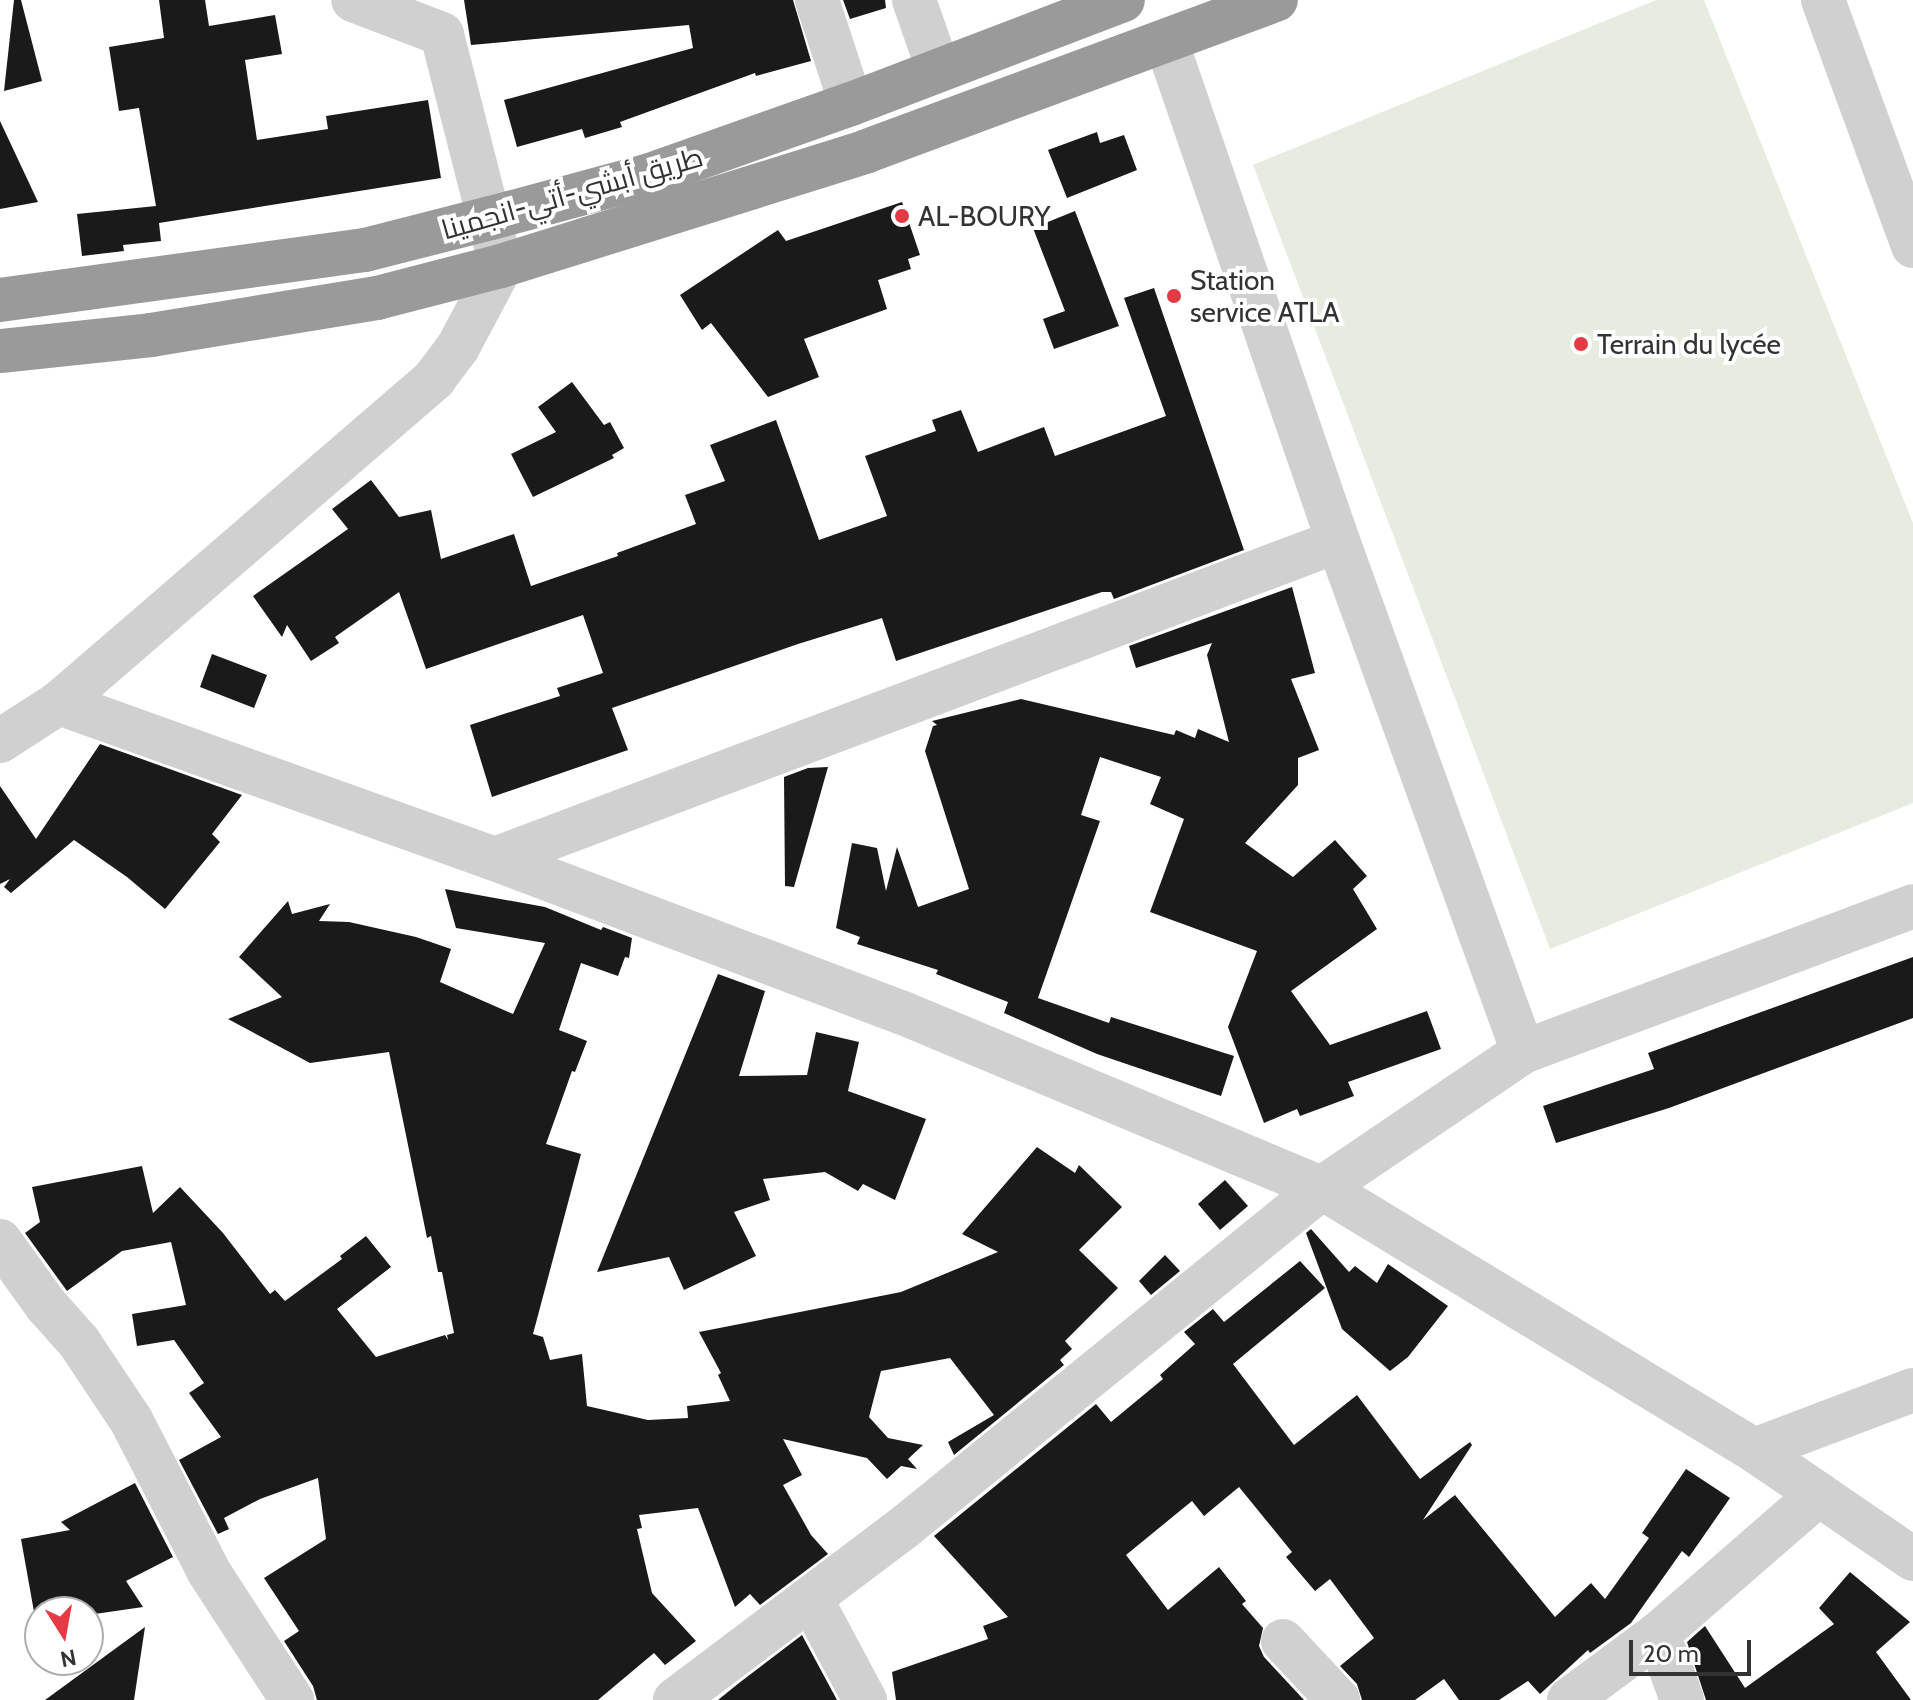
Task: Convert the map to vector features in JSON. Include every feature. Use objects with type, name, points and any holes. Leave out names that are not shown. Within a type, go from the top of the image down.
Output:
[{"type":"highway","name":"طريق أبشي-أتي-انجمينا","points":[[0,300],[365,250],[491,218],[650,175],[851,104],[1123,0]]},
{"type":"highway","points":[[0,351],[151,335],[362,301],[501,266],[867,151],[1276,0]]},
{"type":"street","points":[[0,741],[59,703],[434,379],[458,347],[501,266],[442,34],[353,0]]},
{"type":"street","points":[[817,0],[851,104]]},
{"type":"street","points":[[914,0],[938,69]]},
{"type":"street","points":[[1823,0],[1913,246]]},
{"type":"street","points":[[1166,41],[1338,541],[1523,1052]]},
{"type":"street","points":[[495,859],[1338,541]]},
{"type":"street","points":[[59,703],[495,859],[903,1013],[1322,1188],[1754,1450],[1913,1559]]},
{"type":"street","points":[[675,1700],[811,1599],[1322,1188],[1523,1052],[1913,906]]},
{"type":"street","points":[[0,1241],[46,1305],[79,1342],[131,1420],[209,1572],[292,1700]]},
{"type":"street","points":[[1754,1450],[1913,1390]]},
{"type":"street","points":[[1569,1700],[1658,1634],[1819,1494]]},
{"type":"street","points":[[811,1599],[865,1700]]},
{"type":"street","points":[[1658,1634],[1682,1700]]},
{"type":"street","points":[[1283,1641],[1338,1700]]},
{"type":"shaded area","name":"Terrain du lycée","points":[[1656,0],[1704,0],[1913,523],[1913,803],[1550,949],[1253,165]]},
{"type":"building","points":[[14,0],[21,0],[42,81],[4,91]]},
{"type":"building","points":[[159,0],[205,0],[209,26],[275,15],[282,54],[245,60],[257,140],[328,129],[326,116],[428,100],[441,178],[159,223],[161,241],[123,245],[124,251],[82,256],[77,214],[156,206],[139,108],[119,111],[109,47],[164,38]]},
{"type":"building","points":[[464,0],[793,0],[811,61],[756,76],[755,73],[620,122],[622,127],[585,138],[582,129],[517,147],[504,100],[693,48],[689,25],[471,45]]},
{"type":"building","points":[[843,0],[885,0],[886,8],[850,19]]},
{"type":"building","points":[[0,121],[38,202],[0,209]]},
{"type":"building","points":[[1097,132],[1100,143],[1124,135],[1137,170],[1067,198],[1048,150]]},
{"type":"building","points":[[902,202],[920,255],[908,259],[911,269],[878,280],[887,309],[804,339],[819,377],[768,397],[711,323],[702,330],[680,295],[778,230],[786,241]]},
{"type":"building","points":[[1075,211],[1119,326],[1054,349],[1043,319],[1065,311],[1033,228]]},
{"type":"building","points":[[1154,288],[1244,550],[1114,599],[1111,592],[1102,592],[896,661],[882,618],[798,644],[612,708],[628,750],[492,797],[470,725],[560,696],[557,688],[603,673],[583,615],[426,669],[399,592],[335,637],[339,643],[311,661],[287,625],[282,637],[253,596],[348,529],[332,509],[371,480],[399,517],[431,510],[441,559],[514,534],[531,586],[618,556],[617,553],[696,524],[685,495],[725,481],[710,445],[776,420],[819,540],[887,516],[865,456],[936,431],[932,420],[961,410],[978,452],[1044,427],[1055,456],[1166,416],[1124,298]]},
{"type":"building","points":[[572,382],[604,425],[610,422],[624,448],[612,455],[614,458],[533,497],[511,454],[556,432],[538,407]]},
{"type":"building","points":[[1292,587],[1315,673],[1291,679],[1319,750],[1298,758],[1298,785],[1245,843],[1293,877],[1335,840],[1367,876],[1353,889],[1377,929],[1291,991],[1330,1045],[1427,1011],[1441,1049],[1348,1082],[1354,1096],[1300,1116],[1297,1109],[1264,1123],[1228,1027],[1257,951],[1150,912],[1184,819],[1150,804],[1161,777],[1100,757],[1081,815],[1100,821],[1038,998],[1109,1023],[1111,1017],[1234,1056],[1221,1096],[1097,1054],[1004,1013],[1008,1002],[936,974],[938,970],[857,944],[860,937],[836,928],[852,843],[877,848],[886,891],[897,847],[918,907],[969,889],[925,751],[933,726],[937,725],[932,721],[1021,699],[1174,735],[1176,730],[1195,738],[1198,729],[1229,742],[1207,655],[1212,643],[1136,668],[1129,646]]},
{"type":"building","points":[[212,654],[267,675],[254,708],[200,687]]},
{"type":"building","points":[[100,744],[242,795],[212,834],[220,842],[165,909],[127,877],[74,840],[11,893],[4,887],[10,879],[0,884],[0,786],[36,839]]},
{"type":"building","points":[[828,767],[794,887],[785,886],[784,777],[808,768]]},
{"type":"building","points":[[445,889],[545,907],[601,930],[603,927],[632,938],[629,958],[625,957],[618,976],[581,963],[559,1030],[587,1041],[575,1072],[572,1071],[546,1144],[581,1154],[533,1334],[543,1337],[550,1360],[582,1354],[587,1406],[648,1420],[688,1418],[687,1406],[730,1401],[718,1375],[721,1373],[699,1332],[901,1292],[998,1252],[962,1234],[1037,1147],[1075,1173],[1079,1165],[1122,1207],[1079,1250],[1118,1288],[1065,1341],[1072,1349],[1060,1360],[1064,1365],[954,1455],[948,1442],[994,1415],[950,1358],[881,1371],[869,1417],[888,1438],[923,1445],[908,1459],[917,1469],[901,1466],[887,1479],[867,1458],[783,1439],[802,1475],[783,1485],[811,1535],[828,1554],[760,1605],[750,1594],[735,1607],[698,1508],[639,1515],[642,1528],[637,1529],[652,1593],[696,1641],[665,1665],[654,1653],[598,1700],[317,1700],[313,1686],[284,1641],[299,1631],[264,1578],[326,1539],[318,1478],[260,1499],[224,1518],[229,1529],[218,1534],[179,1460],[221,1437],[189,1393],[204,1383],[174,1340],[137,1346],[132,1314],[186,1305],[171,1242],[122,1251],[67,1291],[25,1233],[40,1222],[32,1187],[142,1166],[153,1213],[180,1187],[223,1233],[270,1294],[275,1290],[285,1301],[342,1259],[340,1256],[366,1236],[391,1267],[337,1309],[376,1357],[445,1335],[448,1340],[447,1335],[454,1333],[442,1272],[438,1272],[431,1236],[427,1238],[389,1052],[310,1063],[228,1019],[282,997],[239,957],[288,901],[292,914],[330,904],[319,921],[349,922],[416,937],[451,949],[440,982],[513,1014],[545,943],[456,928]]},
{"type":"building","points":[[1913,957],[1913,1018],[1669,1108],[1556,1143],[1543,1106],[1654,1069],[1648,1053]]},
{"type":"building","points":[[718,974],[765,991],[739,1076],[807,1075],[816,1032],[859,1042],[848,1091],[926,1119],[895,1200],[863,1184],[858,1191],[825,1172],[763,1179],[770,1200],[734,1212],[756,1256],[684,1290],[669,1257],[597,1272]]},
{"type":"building","points":[[1225,1180],[1248,1206],[1220,1230],[1198,1204]]},
{"type":"building","points":[[1311,1229],[1349,1272],[1355,1266],[1377,1283],[1388,1264],[1448,1306],[1408,1357],[1390,1371],[1342,1329],[1306,1233]]},
{"type":"building","points":[[1165,1255],[1180,1271],[1151,1295],[1139,1281]]},
{"type":"building","points":[[1300,1261],[1325,1288],[1233,1364],[1294,1445],[1357,1395],[1420,1479],[1470,1442],[1472,1445],[1423,1520],[1455,1495],[1555,1617],[1591,1583],[1605,1599],[1649,1538],[1642,1533],[1686,1469],[1730,1498],[1689,1557],[1682,1551],[1631,1623],[1590,1653],[1588,1650],[1540,1694],[1528,1681],[1499,1700],[1459,1700],[1444,1679],[1415,1700],[1362,1700],[1357,1684],[1340,1666],[1374,1638],[1330,1579],[1315,1591],[1286,1557],[1292,1552],[1239,1487],[1204,1516],[1192,1501],[1126,1555],[1168,1610],[1219,1567],[1246,1601],[1242,1604],[1263,1628],[1259,1646],[1264,1657],[1304,1700],[896,1700],[892,1672],[988,1639],[983,1626],[1008,1617],[934,1536],[1096,1404],[1111,1422],[1163,1379],[1160,1375],[1195,1344],[1184,1332],[1213,1309],[1224,1322]]},
{"type":"building","points":[[135,1483],[173,1557],[126,1581],[143,1607],[104,1613],[104,1596],[31,1596],[21,1539],[70,1530],[61,1522]]},
{"type":"building","points":[[1850,1572],[1910,1622],[1876,1652],[1911,1700],[1706,1700],[1687,1642],[1705,1626],[1745,1688],[1834,1624],[1819,1608]]},
{"type":"building","points":[[145,1627],[134,1700],[45,1700],[78,1676],[104,1676],[104,1657]]},
{"type":"building","points":[[802,1635],[837,1700],[718,1700],[739,1683]]},
{"type":"place","name":"AL-BOURY","points":[[902,216]]},
{"type":"place","name":"Station service ATLA","points":[[1174,296]]},
{"type":"place","name":"Terrain du lycée","points":[[1581,344]]}]
